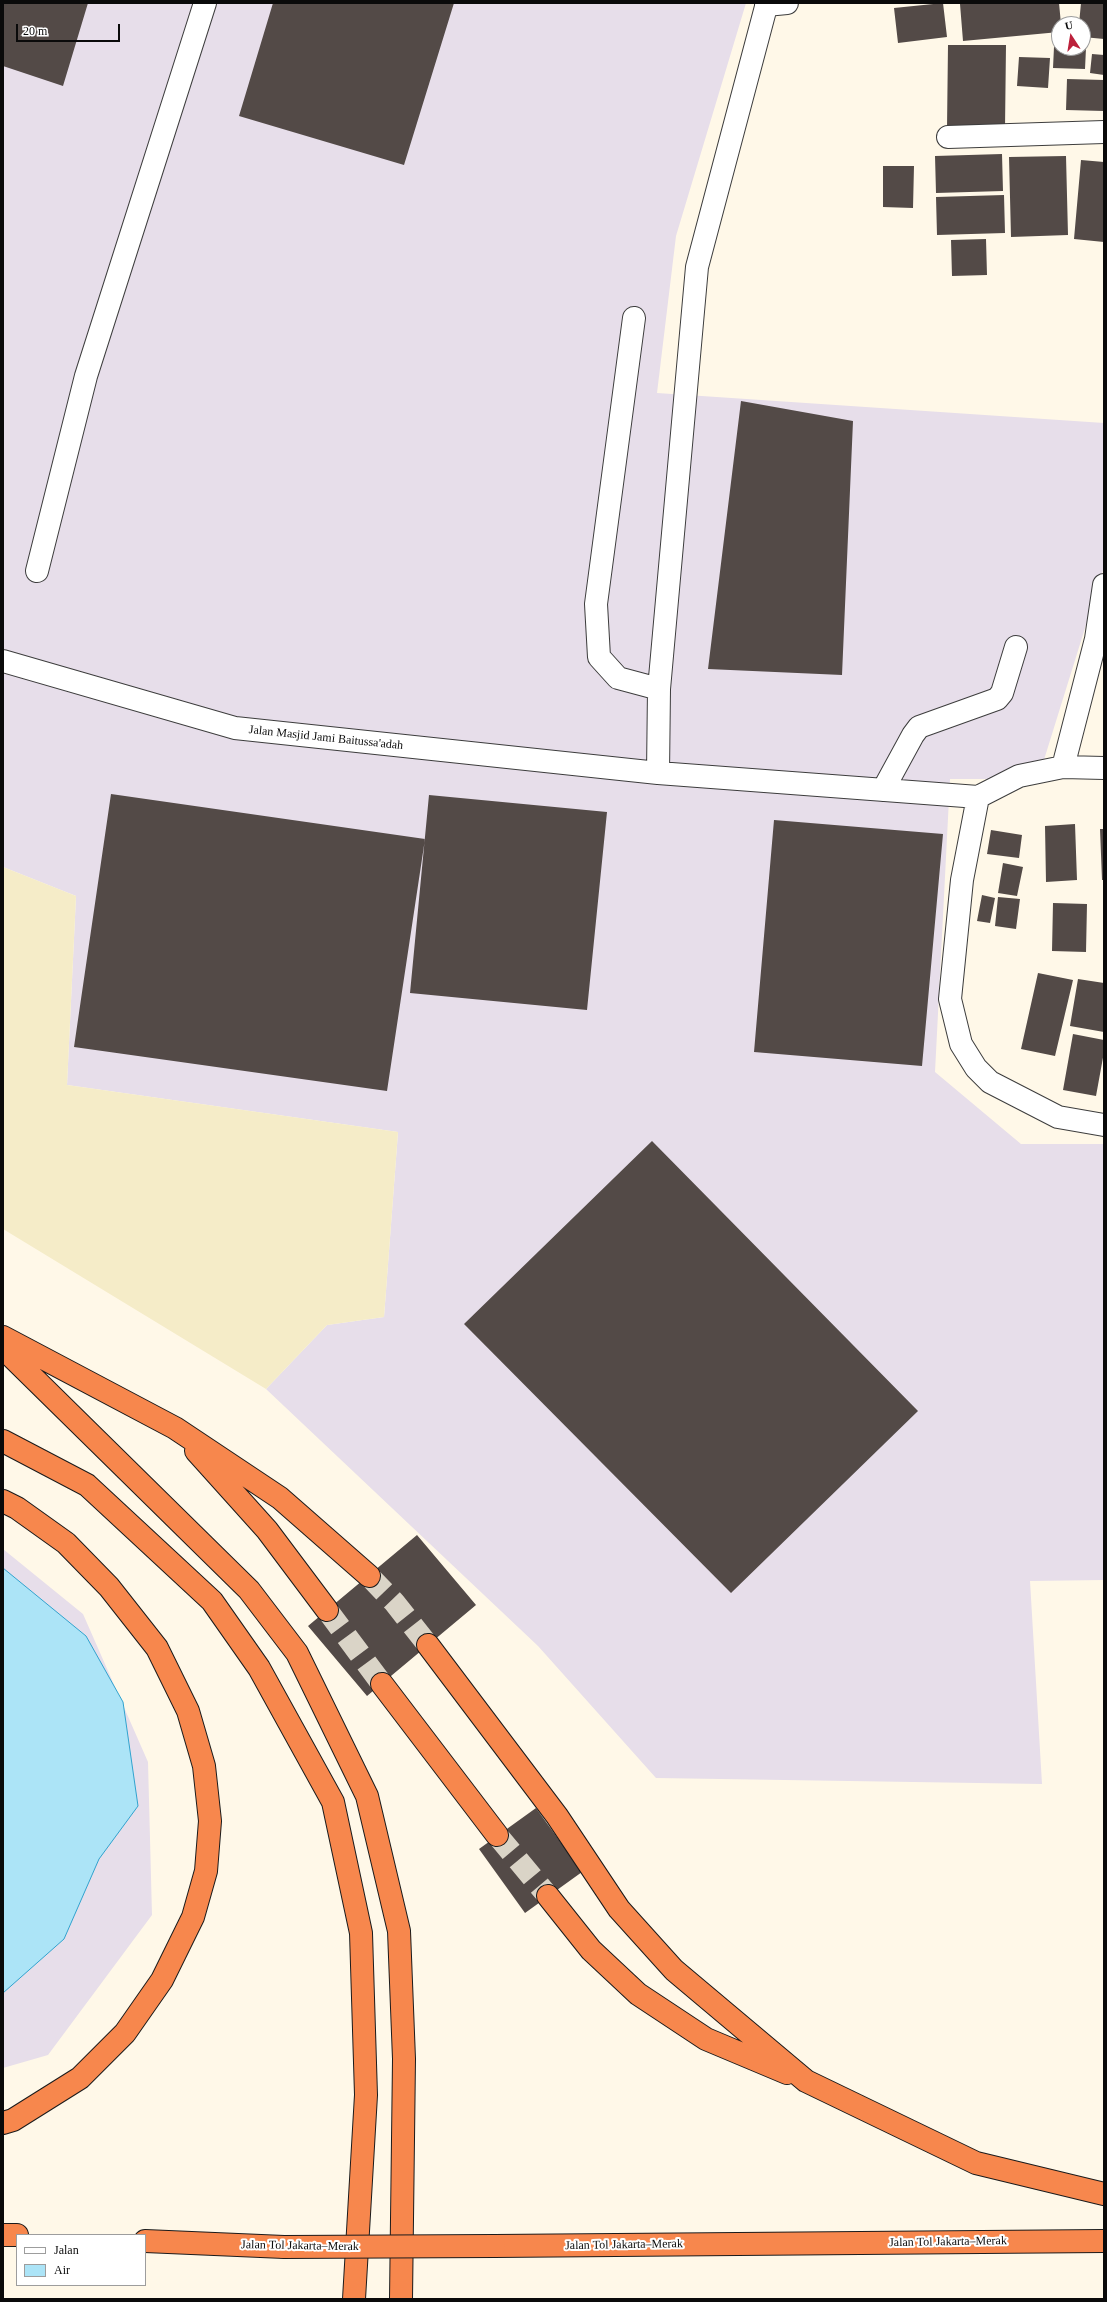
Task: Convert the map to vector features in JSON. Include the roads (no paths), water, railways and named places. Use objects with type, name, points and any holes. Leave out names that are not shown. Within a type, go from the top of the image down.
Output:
[{"type":"highway","points":[[3,1337],[175,1428],[280,1498],[369,1576]]},
{"type":"highway","points":[[3,1348],[249,1590],[297,1653],[367,1796],[399,1930],[404,2059],[401,2299]]},
{"type":"highway","points":[[175,1428],[267,1530],[327,1610]]},
{"type":"highway","points":[[6,1441],[87,1485],[212,1601],[259,1668],[333,1802],[361,1933],[366,2095],[354,2299]]},
{"type":"highway","points":[[3,1501],[17,1508],[66,1543],[109,1587],[156,1648],[188,1711],[204,1766],[210,1821],[206,1871],[192,1917],[162,1980],[125,2034],[80,2078],[13,2120],[3,2123]]},
{"type":"highway","points":[[428,1645],[557,1816],[619,1908],[674,1970],[806,2082]]},
{"type":"highway","points":[[382,1684],[497,1835]]},
{"type":"highway","points":[[548,1896],[591,1950],[638,1994],[706,2039],[806,2082],[976,2163],[1104,2194]]},
{"type":"highway","points":[[3,2235],[16,2235]]},
{"type":"highway","name":"Jalan Tol Jakarta–Merak","points":[[146,2241],[284,2247],[1104,2240]]},
{"type":"street","points":[[37,570],[86,376],[205,3]]},
{"type":"street","points":[[658,773],[659,689],[697,267],[774,4]]},
{"type":"street","points":[[948,137],[1104,132]]},
{"type":"street","points":[[634,318],[596,604],[600,657],[618,678],[659,689]]},
{"type":"street","points":[[1063,767],[1100,639],[1104,585]]},
{"type":"street","points":[[883,790],[912,735],[919,727],[997,699],[1002,693],[1016,647]]},
{"type":"street","name":"Jalan Masjid Jami Baitussa'adah","points":[[3,661],[235,728],[658,773],[978,797]]},
{"type":"street","points":[[1104,768],[1063,767],[1019,776],[978,797],[962,880],[950,999],[961,1044],[976,1068],[990,1082],[1058,1117],[1104,1125]]},
{"type":"water","points":[[3,1568],[86,1636],[123,1702],[138,1806],[99,1859],[64,1939],[3,1993]]},
{"type":"tunnel","points":[[369,1576],[394,1602],[428,1645]]},
{"type":"tunnel","points":[[327,1610],[382,1684]]},
{"type":"tunnel","points":[[497,1835],[548,1896]]}]
